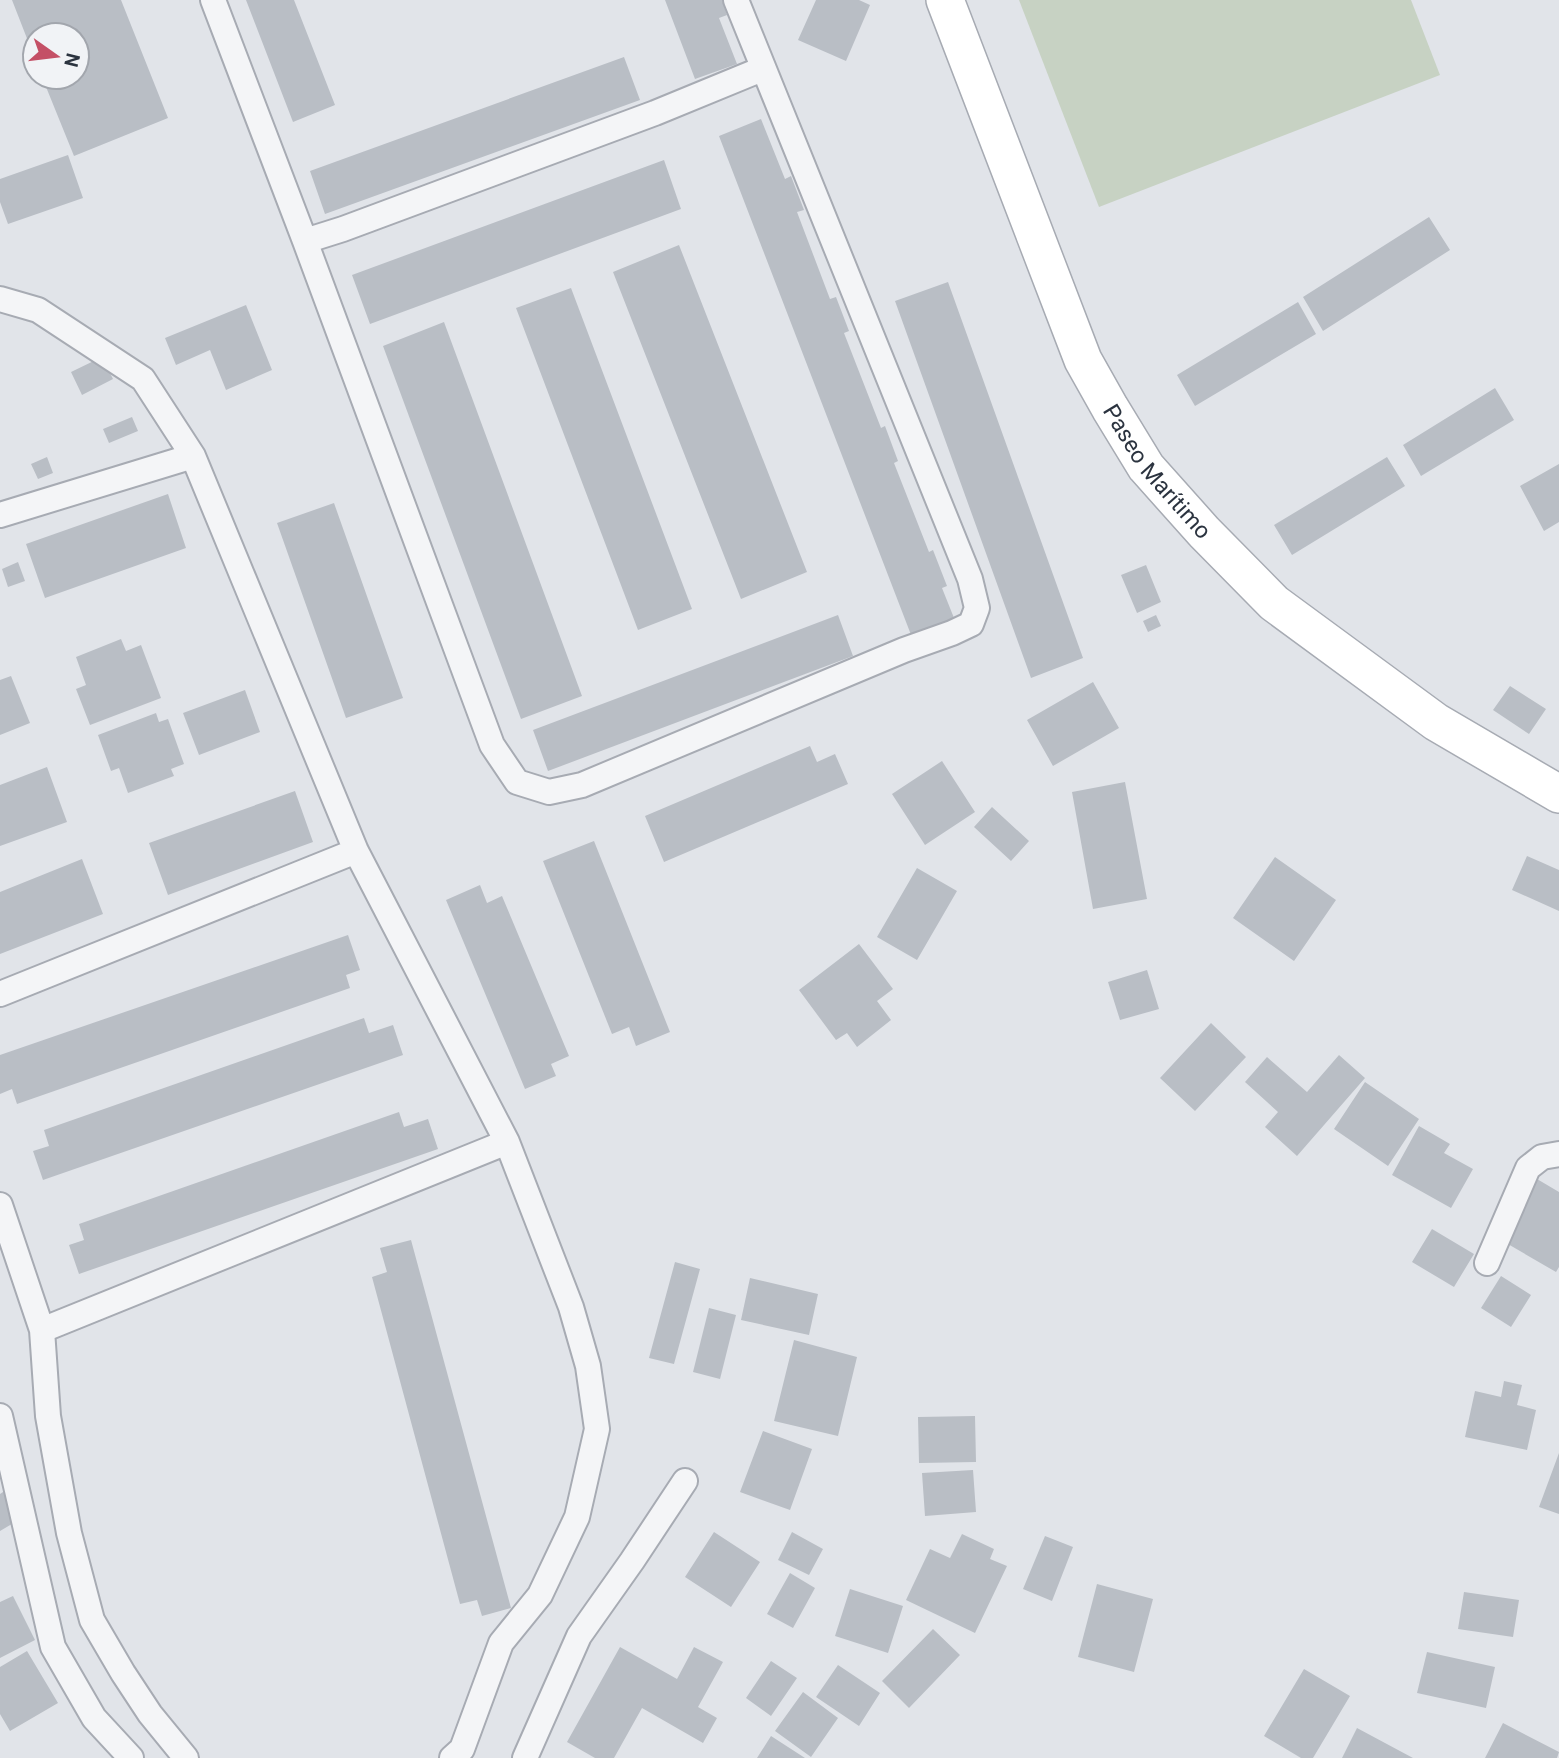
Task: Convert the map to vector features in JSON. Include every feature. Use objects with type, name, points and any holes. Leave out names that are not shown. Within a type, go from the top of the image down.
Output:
[{"type":"main road","name":"Paseo Marítimo","points":[[945,0],[1083,359],[1146,467],[1203,532],[1274,603],[1436,722],[1559,794]]},
{"type":"street","points":[[213,0],[492,746],[517,782],[549,792],[582,785],[904,650],[952,633],[971,624],[977,608],[970,579],[736,0]]},
{"type":"street","points":[[305,241],[655,113],[762,69]]},
{"type":"street","points":[[0,299],[38,310],[143,379],[193,456],[356,851],[507,1142],[570,1307],[588,1366],[597,1429],[577,1517],[540,1595],[501,1643],[462,1749],[452,1758]]},
{"type":"street","points":[[0,515],[193,456]]},
{"type":"street","points":[[0,994],[356,851]]},
{"type":"street","points":[[42,1330],[507,1142]]},
{"type":"street","points":[[1487,1263],[1528,1168],[1542,1157],[1559,1154]]},
{"type":"street","points":[[0,1205],[42,1330],[48,1416],[69,1533],[92,1620],[122,1673],[150,1714],[186,1758]]},
{"type":"street","points":[[0,1416],[53,1647],[94,1718],[131,1758]]},
{"type":"street","points":[[526,1758],[579,1636],[685,1481]]},
{"type":"green space","points":[[1019,0],[1411,0],[1440,75],[1099,207]]},
{"type":"building","points":[[12,0],[121,0],[168,118],[74,156],[48,91],[91,91],[91,21],[21,23]]},
{"type":"building","points":[[246,0],[294,0],[335,105],[293,122]]},
{"type":"building","points":[[665,0],[722,0],[727,15],[719,18],[737,64],[695,79]]},
{"type":"building","points":[[816,0],[859,0],[870,5],[846,61],[798,40]]},
{"type":"building","points":[[624,57],[640,100],[325,214],[310,171]]},
{"type":"building","points":[[761,119],[785,179],[791,176],[804,210],[797,212],[830,299],[836,297],[849,331],[844,333],[881,428],[885,426],[898,461],[894,463],[929,552],[933,550],[947,586],[942,588],[956,623],[913,640],[719,136]]},
{"type":"building","points":[[68,155],[83,198],[8,224],[0,202],[0,179]]},
{"type":"building","points":[[664,160],[681,209],[370,324],[352,275]]},
{"type":"building","points":[[1429,217],[1450,250],[1323,331],[1303,297]]},
{"type":"building","points":[[679,245],[807,572],[741,599],[613,272]]},
{"type":"building","points":[[948,282],[1083,658],[1031,678],[895,301]]},
{"type":"building","points":[[571,288],[692,609],[638,630],[516,308]]},
{"type":"building","points":[[1298,302],[1316,334],[1195,406],[1177,375]]},
{"type":"building","points":[[246,305],[272,370],[226,390],[210,350],[176,365],[165,338]]},
{"type":"building","points":[[444,322],[582,696],[521,719],[383,346]]},
{"type":"building","points":[[102,357],[113,379],[82,395],[71,372]]},
{"type":"building","points":[[1495,388],[1514,420],[1421,476],[1403,445]]},
{"type":"building","points":[[132,417],[138,431],[109,443],[103,429]]},
{"type":"building","points":[[47,457],[53,473],[38,479],[31,464]]},
{"type":"building","points":[[1387,457],[1405,486],[1292,555],[1274,525]]},
{"type":"building","points":[[1559,464],[1559,522],[1544,531],[1520,486]]},
{"type":"building","points":[[168,494],[186,548],[45,598],[26,544]]},
{"type":"building","points":[[334,503],[403,698],[346,718],[277,523]]},
{"type":"building","points":[[18,562],[25,581],[8,587],[2,569]]},
{"type":"building","points":[[1146,565],[1161,602],[1137,613],[1121,575]]},
{"type":"building","points":[[838,615],[853,656],[548,771],[533,730]]},
{"type":"building","points":[[1156,615],[1161,626],[1148,632],[1143,621]]},
{"type":"building","points":[[121,639],[126,651],[141,645],[161,698],[90,725],[76,689],[86,685],[76,657]]},
{"type":"building","points":[[11,676],[30,723],[0,735],[0,680]]},
{"type":"building","points":[[1093,682],[1119,728],[1053,766],[1027,720]]},
{"type":"building","points":[[1510,686],[1546,709],[1529,734],[1493,710]]},
{"type":"building","points":[[245,690],[260,732],[199,755],[183,713]]},
{"type":"building","points":[[156,713],[159,722],[168,719],[184,764],[171,769],[174,776],[128,793],[119,768],[111,771],[98,735]]},
{"type":"building","points":[[810,746],[817,762],[835,754],[848,784],[664,862],[645,816]]},
{"type":"building","points":[[942,761],[975,812],[925,845],[892,794]]},
{"type":"building","points":[[47,767],[67,822],[0,846],[0,785]]},
{"type":"building","points":[[1125,782],[1147,899],[1093,909],[1072,792]]},
{"type":"building","points":[[295,791],[313,842],[168,895],[149,843]]},
{"type":"building","points":[[992,807],[1029,841],[1011,861],[974,827]]},
{"type":"building","points":[[594,841],[670,1032],[636,1046],[629,1027],[612,1034],[543,861]]},
{"type":"building","points":[[1527,856],[1559,870],[1559,911],[1512,890]]},
{"type":"building","points":[[1275,857],[1336,900],[1294,961],[1233,918]]},
{"type":"building","points":[[82,859],[103,914],[0,954],[0,892]]},
{"type":"building","points":[[917,868],[957,891],[917,960],[877,937]]},
{"type":"building","points":[[480,885],[487,903],[502,896],[569,1056],[551,1064],[556,1076],[525,1089],[446,900]]},
{"type":"building","points":[[348,935],[360,970],[346,975],[350,988],[17,1104],[12,1089],[0,1094],[0,1055]]},
{"type":"building","points":[[859,944],[893,989],[877,1001],[891,1020],[857,1047],[847,1033],[836,1040],[799,990]]},
{"type":"building","points":[[1147,970],[1159,1009],[1120,1020],[1108,982]]},
{"type":"building","points":[[364,1018],[369,1033],[393,1025],[403,1055],[43,1180],[33,1151],[49,1146],[44,1130]]},
{"type":"building","points":[[1211,1023],[1246,1057],[1195,1111],[1160,1078]]},
{"type":"building","points":[[1339,1055],[1365,1078],[1297,1156],[1265,1127],[1278,1112],[1245,1082],[1267,1057],[1307,1092]]},
{"type":"building","points":[[1365,1082],[1419,1119],[1388,1166],[1334,1129]]},
{"type":"building","points":[[399,1112],[404,1127],[428,1119],[438,1149],[79,1274],[69,1245],[84,1240],[79,1224]]},
{"type":"building","points":[[1419,1126],[1450,1144],[1444,1153],[1473,1169],[1451,1208],[1392,1175]]},
{"type":"building","points":[[1537,1179],[1559,1192],[1559,1267],[1556,1272],[1501,1240]]},
{"type":"building","points":[[1432,1229],[1474,1254],[1454,1287],[1412,1262]]},
{"type":"building","points":[[411,1240],[511,1608],[482,1616],[477,1600],[460,1604],[372,1277],[387,1272],[380,1248]]},
{"type":"building","points":[[675,1262],[700,1269],[674,1364],[649,1358]]},
{"type":"building","points":[[1501,1276],[1531,1295],[1511,1327],[1481,1308]]},
{"type":"building","points":[[750,1278],[818,1294],[809,1335],[741,1320]]},
{"type":"building","points":[[709,1308],[736,1315],[720,1379],[693,1372]]},
{"type":"building","points":[[794,1340],[857,1357],[838,1436],[774,1421]]},
{"type":"building","points":[[1504,1381],[1522,1385],[1517,1405],[1536,1410],[1527,1450],[1465,1437],[1475,1391],[1501,1397]]},
{"type":"building","points":[[975,1416],[976,1462],[919,1463],[918,1417]]},
{"type":"building","points":[[763,1431],[812,1449],[790,1510],[740,1492]]},
{"type":"building","points":[[1559,1453],[1559,1514],[1539,1507]]},
{"type":"building","points":[[973,1470],[976,1512],[925,1516],[922,1473]]},
{"type":"building","points":[[6,1490],[22,1518],[0,1531],[0,1494]]},
{"type":"building","points":[[714,1532],[760,1562],[731,1607],[685,1577]]},
{"type":"building","points":[[792,1532],[823,1549],[809,1575],[778,1560]]},
{"type":"building","points":[[962,1534],[994,1549],[990,1559],[1007,1566],[975,1633],[906,1600],[930,1549],[950,1558]]},
{"type":"building","points":[[1045,1536],[1073,1547],[1052,1601],[1023,1589]]},
{"type":"building","points":[[790,1573],[815,1588],[793,1628],[767,1614]]},
{"type":"building","points":[[1097,1584],[1153,1599],[1134,1672],[1078,1657]]},
{"type":"building","points":[[850,1589],[903,1606],[888,1653],[835,1636]]},
{"type":"building","points":[[1464,1592],[1519,1600],[1513,1637],[1458,1629]]},
{"type":"building","points":[[13,1596],[35,1640],[0,1658],[0,1602]]},
{"type":"building","points":[[933,1629],[960,1655],[909,1708],[882,1681]]},
{"type":"building","points":[[620,1647],[677,1679],[694,1647],[723,1662],[698,1707],[717,1718],[703,1743],[642,1708],[614,1758],[595,1758],[567,1742]]},
{"type":"building","points":[[27,1651],[58,1703],[10,1731],[0,1714],[0,1667]]},
{"type":"building","points":[[1427,1652],[1495,1667],[1486,1708],[1417,1693]]},
{"type":"building","points":[[771,1661],[797,1678],[771,1716],[746,1698]]},
{"type":"building","points":[[838,1665],[880,1693],[859,1726],[816,1697]]},
{"type":"building","points":[[1304,1669],[1350,1696],[1313,1758],[1301,1758],[1264,1736]]},
{"type":"building","points":[[803,1692],[838,1718],[811,1757],[775,1731]]},
{"type":"building","points":[[1503,1723],[1559,1752],[1557,1758],[1485,1758]]},
{"type":"building","points":[[1357,1728],[1413,1758],[1342,1758]]},
{"type":"building","points":[[771,1736],[805,1758],[757,1758]]}]
